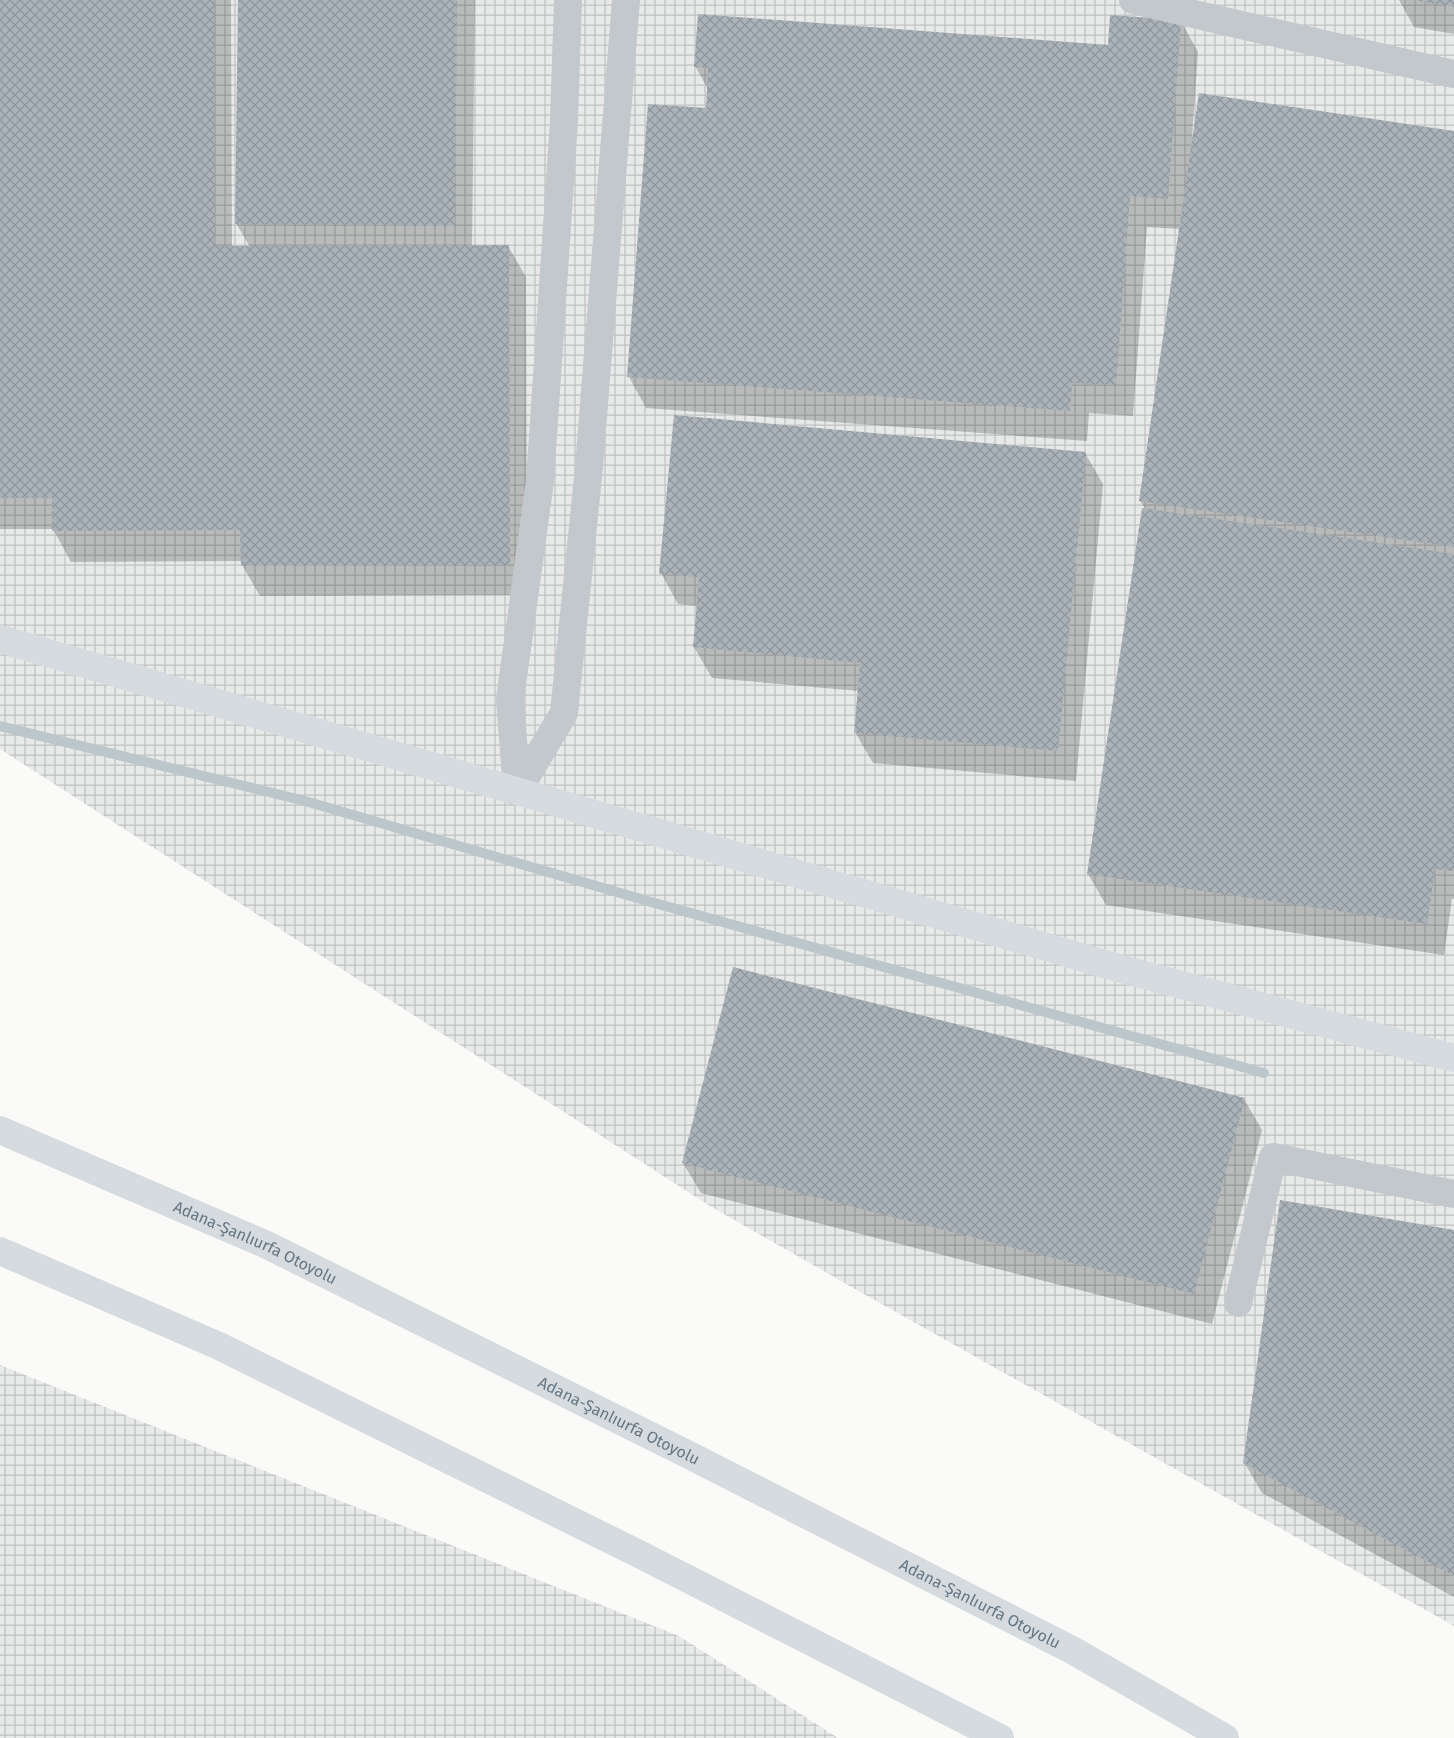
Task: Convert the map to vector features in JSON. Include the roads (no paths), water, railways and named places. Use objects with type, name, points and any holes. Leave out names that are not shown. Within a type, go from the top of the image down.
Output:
[{"type":"main road","points":[[0,639],[1118,968],[1454,1058]]},
{"type":"main road","name":"Adana-Şanlıurfa Otoyolu","points":[[0,1130],[267,1245],[682,1452],[1072,1650],[1225,1738]]},
{"type":"main road","points":[[0,1251],[220,1346],[1000,1738]]},
{"type":"street","points":[[517,792],[510,699],[540,481],[564,121],[568,0]]},
{"type":"street","points":[[517,792],[564,713],[590,458],[626,0]]},
{"type":"street","points":[[1133,0],[1454,74]]},
{"type":"street","points":[[1238,1303],[1273,1157],[1454,1194]]},
{"type":"waterway","points":[[0,726],[305,801],[651,902],[1264,1073]]}]
